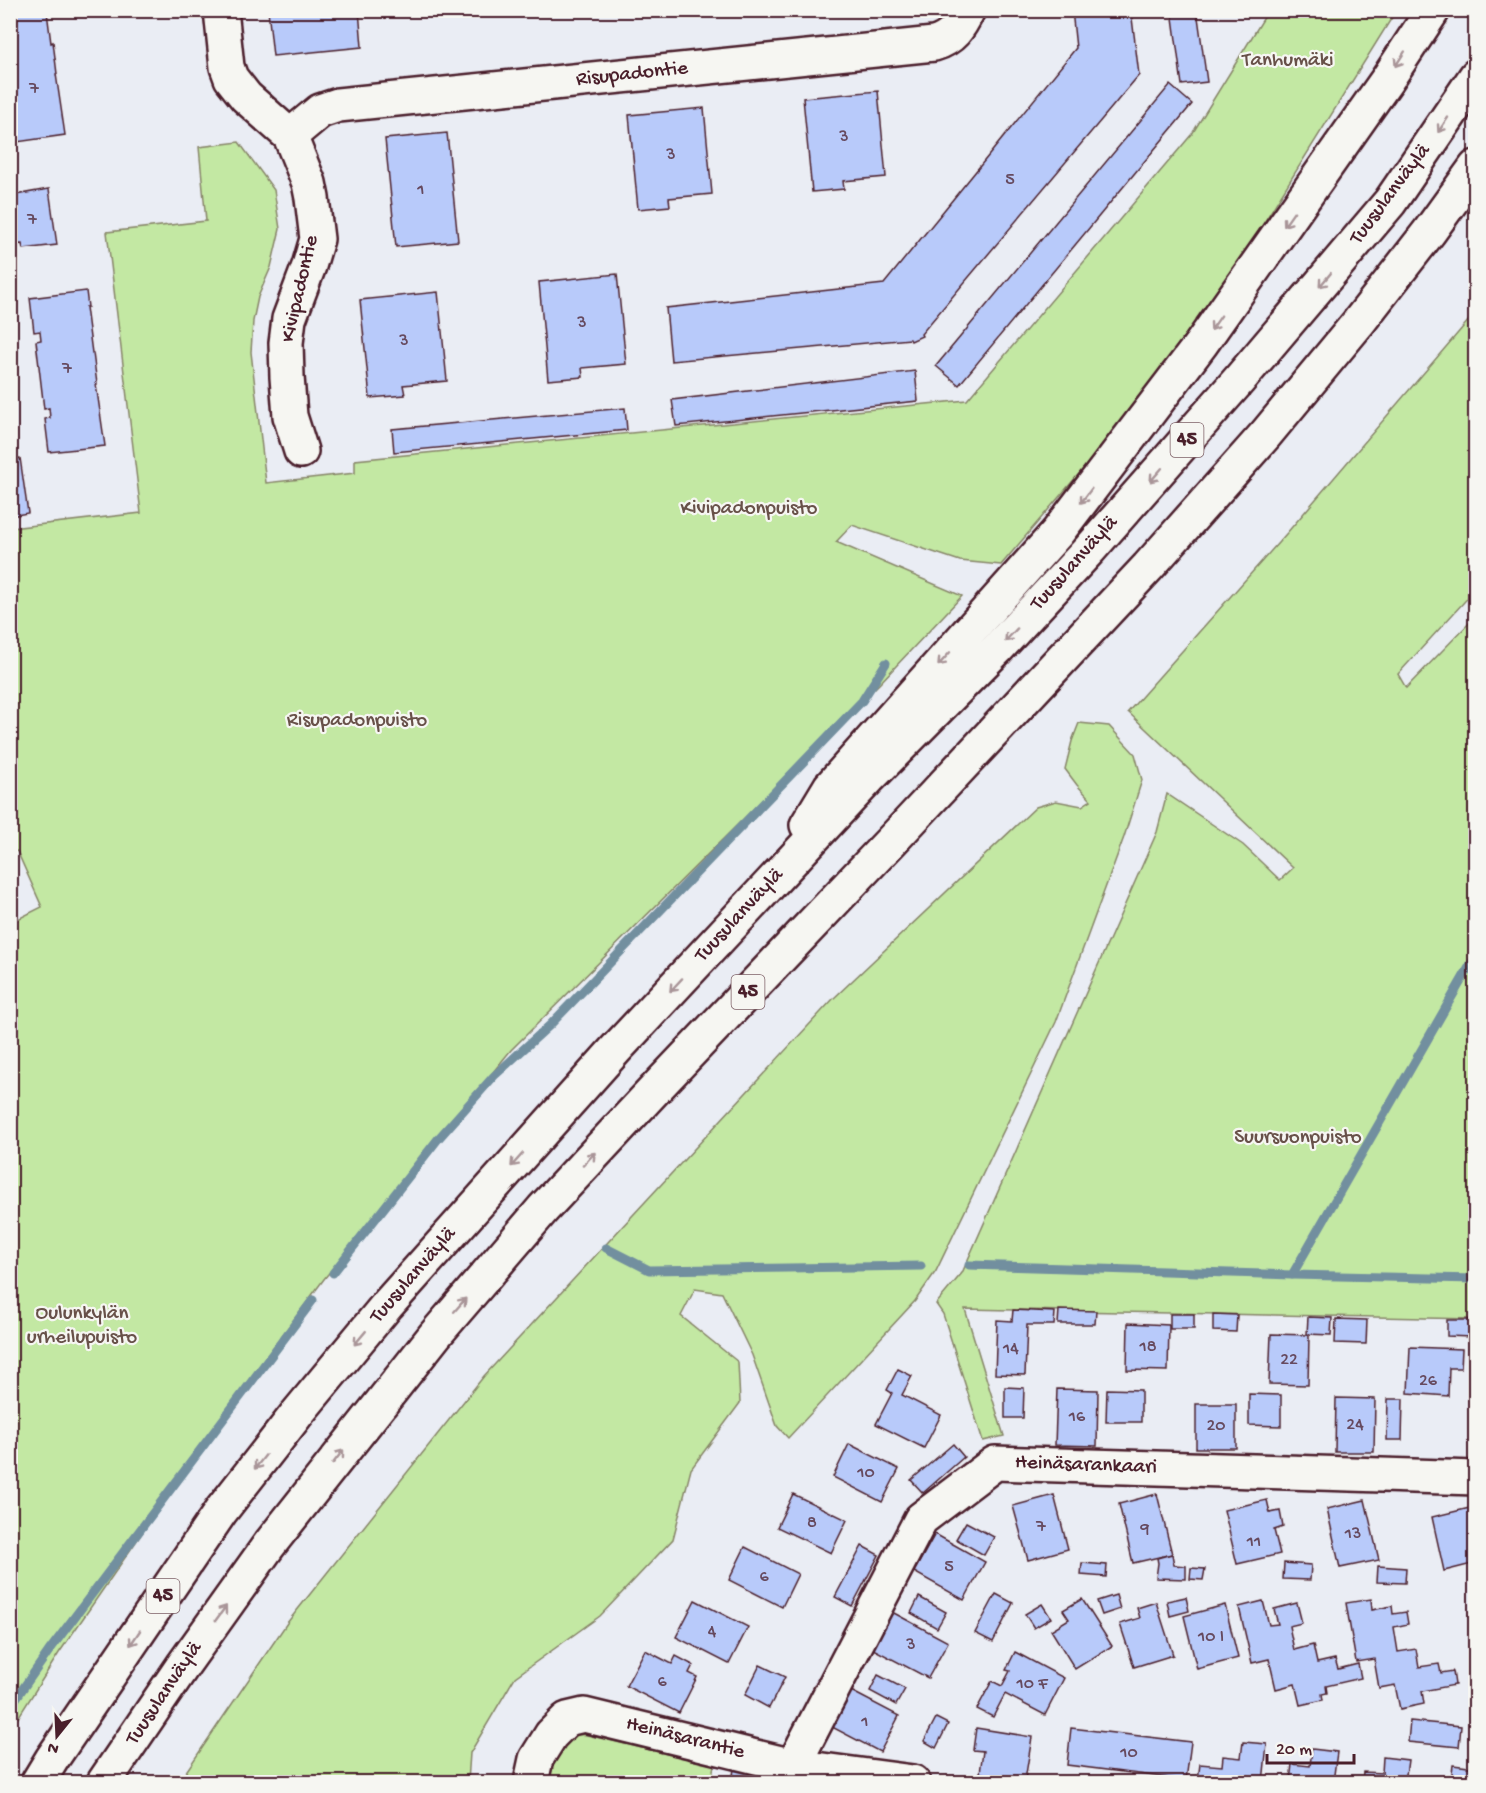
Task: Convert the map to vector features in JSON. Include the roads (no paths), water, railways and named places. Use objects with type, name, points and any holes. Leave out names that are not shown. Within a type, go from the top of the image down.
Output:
[{"type":"main road","name":"Kivipadontie","points":[[221,10],[227,67],[231,78],[246,97],[290,136],[309,183],[317,239],[289,319],[286,343],[290,416],[301,451]]},
{"type":"main road","name":"Risupadontie","points":[[290,136],[320,111],[338,105],[934,44],[944,42],[952,36],[961,25],[968,10]]},
{"type":"main road","points":[[773,881],[830,786],[1057,533],[1194,354],[1387,80],[1433,10]]},
{"type":"main road","name":"Tuusulanväylä","points":[[38,1782],[221,1511],[388,1304],[616,1049],[869,778],[997,649],[1082,558],[1239,380],[1390,202],[1476,76]]},
{"type":"main road","name":"Tuusulanväylä","points":[[104,1782],[269,1545],[435,1335],[543,1209],[658,1085],[897,835],[1148,567],[1266,434],[1358,323],[1476,167]]},
{"type":"main road","points":[[1429,232],[1476,181]]},
{"type":"main road","name":"Heinäsarankaari","points":[[793,1766],[921,1519],[995,1463],[1476,1478]]},
{"type":"main road","name":"Heinäsarantie","points":[[531,1782],[536,1759],[551,1735],[567,1719],[584,1714],[793,1766],[913,1782]]},
{"type":"waterway","points":[[333,1273],[438,1139],[494,1076],[550,1025],[862,701],[886,663]]},
{"type":"waterway","points":[[969,1265],[1292,1275],[1476,955]]},
{"type":"waterway","points":[[606,1248],[649,1270],[921,1266]]},
{"type":"waterway","points":[[1292,1275],[1476,1279]]},
{"type":"waterway","points":[[10,1707],[49,1651],[313,1300]]},
{"type":"park label","name":"Tanhumäki","points":[[1288,61]]},
{"type":"park label","name":"Kivipadonpuisto","points":[[749,509]]},
{"type":"park label","name":"Risupadonpuisto","points":[[357,721]]},
{"type":"park label","name":"Suursuonpuisto","points":[[1298,1138]]},
{"type":"park label","name":"Oulunkylän urheilupuisto","points":[[82,1326]]}]
